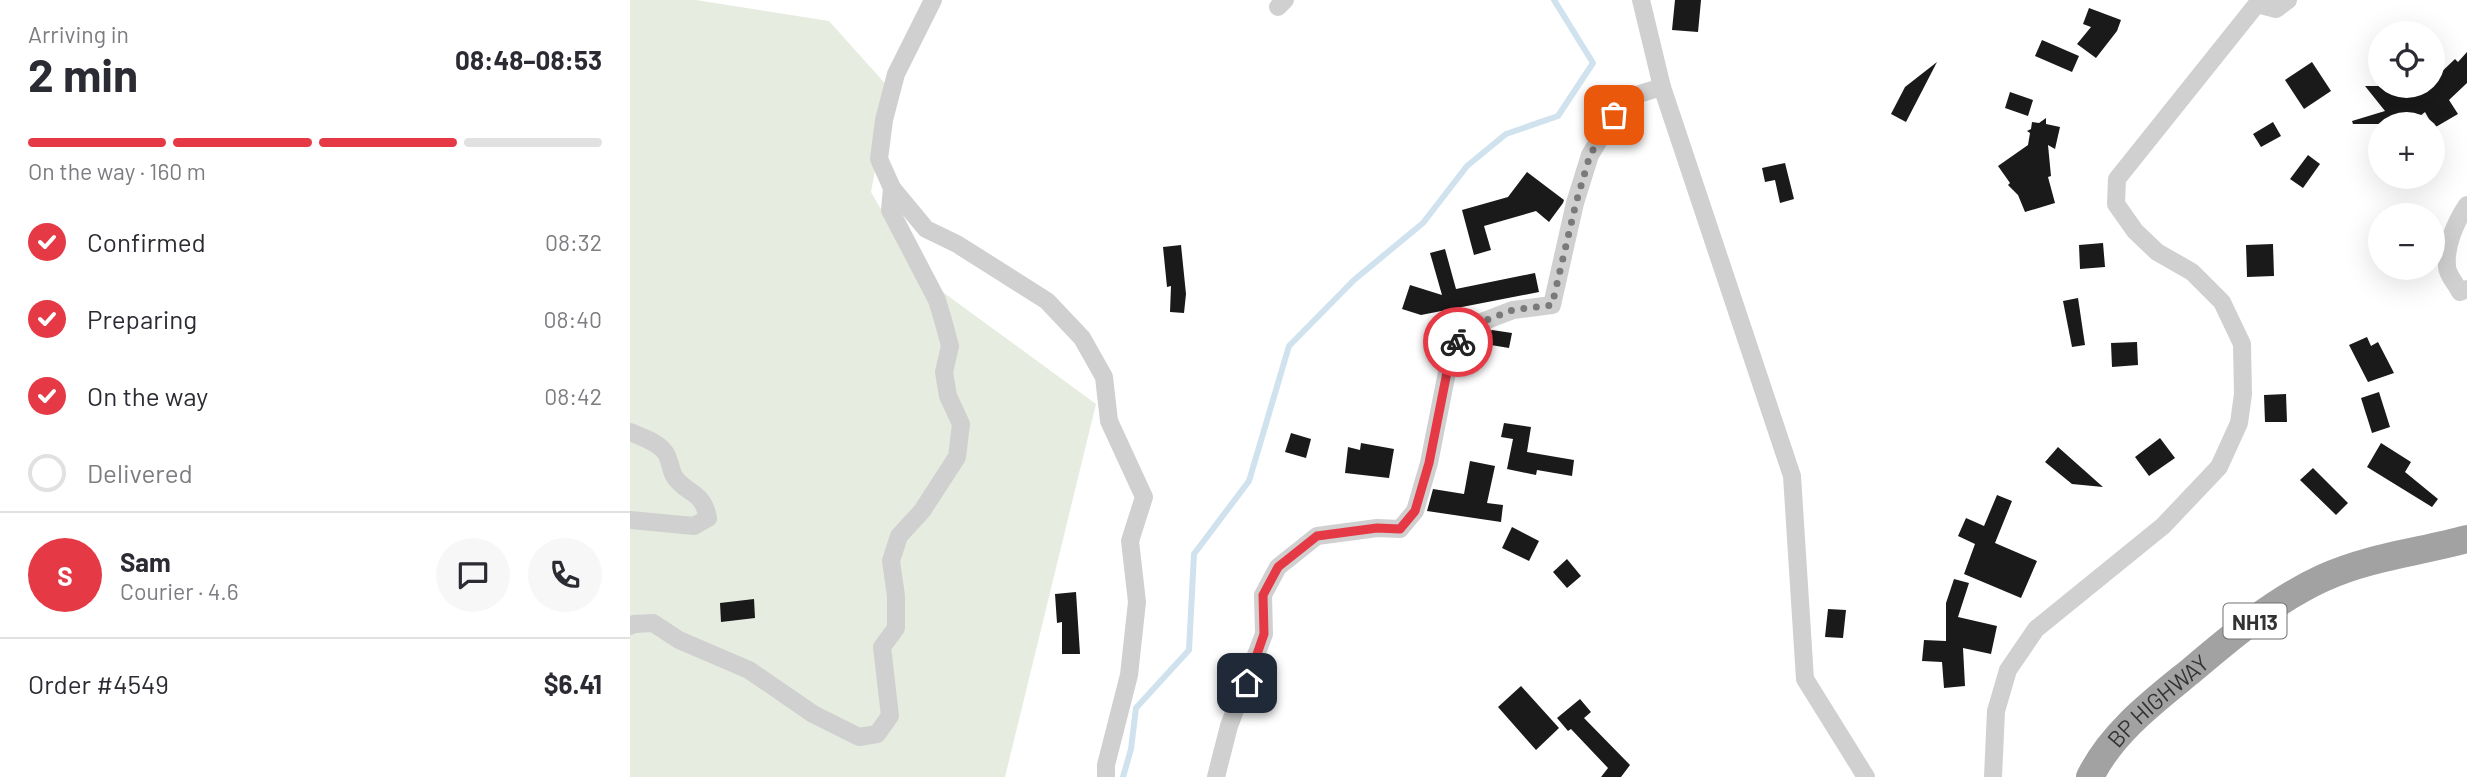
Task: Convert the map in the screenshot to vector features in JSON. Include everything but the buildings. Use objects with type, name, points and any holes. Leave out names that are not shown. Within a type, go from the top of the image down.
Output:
[{"type":"highway","name":"BP HIGHWAY","points":[[2090,777],[2098,760],[2122,730],[2227,640],[2283,601],[2323,578],[2360,565],[2467,538]]},
{"type":"street","points":[[933,0],[896,74],[884,120],[879,159],[892,188],[926,229],[957,244],[1047,301],[1082,338],[1104,377],[1109,421],[1144,497],[1130,541],[1137,602],[1129,675],[1106,765],[1106,777]]},
{"type":"street","points":[[1641,0],[1662,87],[1792,475],[1805,679],[1866,777]]},
{"type":"street","points":[[1993,777],[1996,711],[2008,670],[2036,629],[2172,516],[2219,467],[2239,423],[2243,394],[2242,344],[2222,302],[2192,272],[2157,252],[2134,231],[2116,204],[2117,178],[2256,2],[2276,9],[2288,0]]},
{"type":"street","points":[[1216,777],[1229,726],[1264,634],[1263,595],[1278,567],[1317,536],[1377,528],[1400,529],[1415,511],[1429,463],[1452,347],[1479,323],[1513,310],[1552,305],[1590,155],[1614,115],[1639,94],[1662,87]]},
{"type":"street","points":[[630,626],[653,623],[679,640],[749,670],[813,714],[859,737],[877,734],[890,716],[882,647],[896,628],[896,596],[891,561],[899,536],[922,511],[957,457],[961,424],[948,396],[944,372],[950,346],[943,320],[937,300],[891,210],[892,188]]},
{"type":"street","points":[[2467,205],[2451,239],[2446,267],[2459,292],[2467,289]]},
{"type":"street","points":[[630,432],[665,451],[675,478],[695,493],[706,507],[708,518],[694,526],[630,520]]},
{"type":"shaded area","points":[[630,0],[696,0],[829,21],[890,89],[871,192],[918,274],[1096,404],[1005,777],[630,777]]},
{"type":"waterway","points":[[1123,777],[1131,749],[1136,708],[1189,650],[1194,554],[1249,481],[1289,346],[1354,280],[1423,223],[1467,166],[1506,134],[1558,116],[1593,63],[1554,0]]},
{"type":"way so far","points":[[1458,342],[1479,323],[1513,310],[1552,305],[1590,155],[1614,115]]},
{"type":"route","points":[[1247,683],[1264,634],[1263,595],[1278,567],[1317,536],[1377,528],[1400,529],[1415,511],[1429,463],[1452,347],[1458,342]]}]
